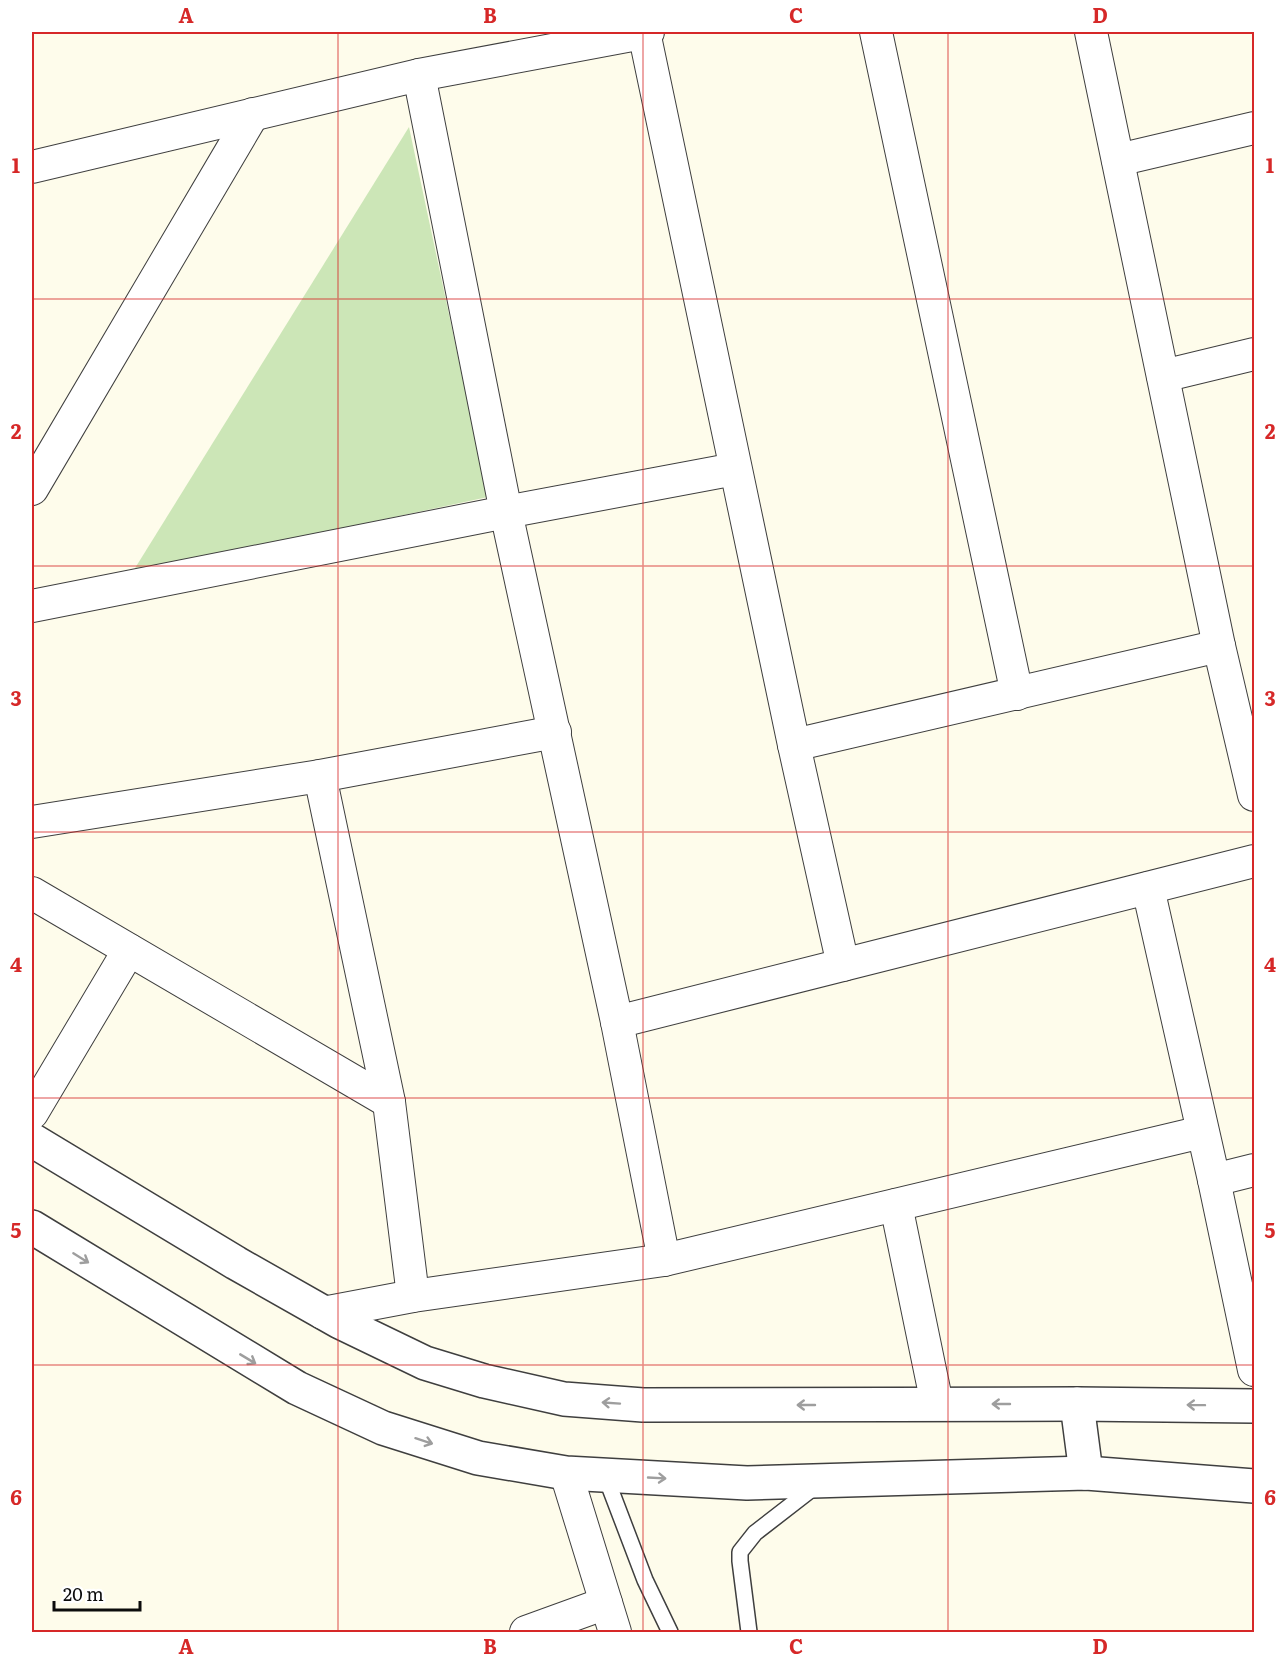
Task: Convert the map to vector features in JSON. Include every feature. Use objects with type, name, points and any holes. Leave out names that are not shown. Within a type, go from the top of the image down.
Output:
[{"type":"street","points":[[32,166],[419,75],[646,32],[735,469],[843,965]]},
{"type":"street","points":[[876,32],[1017,694]]},
{"type":"street","points":[[1091,32],[1219,646],[1254,795]]},
{"type":"street","points":[[419,75],[506,512],[617,1022],[664,1260]]},
{"type":"street","points":[[32,489],[254,114]]},
{"type":"street","points":[[1118,160],[1254,128]]},
{"type":"street","points":[[1163,376],[1254,354]]},
{"type":"street","points":[[32,606],[735,469]]},
{"type":"street","points":[[794,745],[1219,646]]},
{"type":"street","points":[[32,822],[320,776],[555,732]]},
{"type":"street","points":[[320,776],[389,1102],[413,1296]]},
{"type":"street","points":[[617,1022],[1254,861]]},
{"type":"street","points":[[1148,888],[1254,1370]]},
{"type":"street","points":[[32,893],[389,1102]]},
{"type":"street","points":[[32,1113],[129,950]]},
{"type":"street","points":[[323,1312],[413,1296],[664,1260],[1202,1132]]},
{"type":"street","points":[[32,1140],[236,1263],[323,1312],[425,1363],[484,1382],[564,1400],[643,1405],[1254,1406]]},
{"type":"street","points":[[1214,1180],[1254,1170]]},
{"type":"street","points":[[896,1204],[937,1404]]},
{"type":"street","points":[[32,1227],[297,1388],[383,1428],[478,1458],[566,1473],[747,1483],[1086,1473],[1254,1489]]},
{"type":"street","points":[[1077,1404],[1086,1473]]},
{"type":"street","points":[[526,1632],[610,1618],[566,1473]]},
{"type":"lane","points":[[604,1475],[645,1580],[670,1632]]},
{"type":"lane","points":[[749,1632],[740,1561],[741,1552],[755,1533],[823,1481]]},
{"type":"green space","points":[[409,127],[488,497],[132,573]]}]
